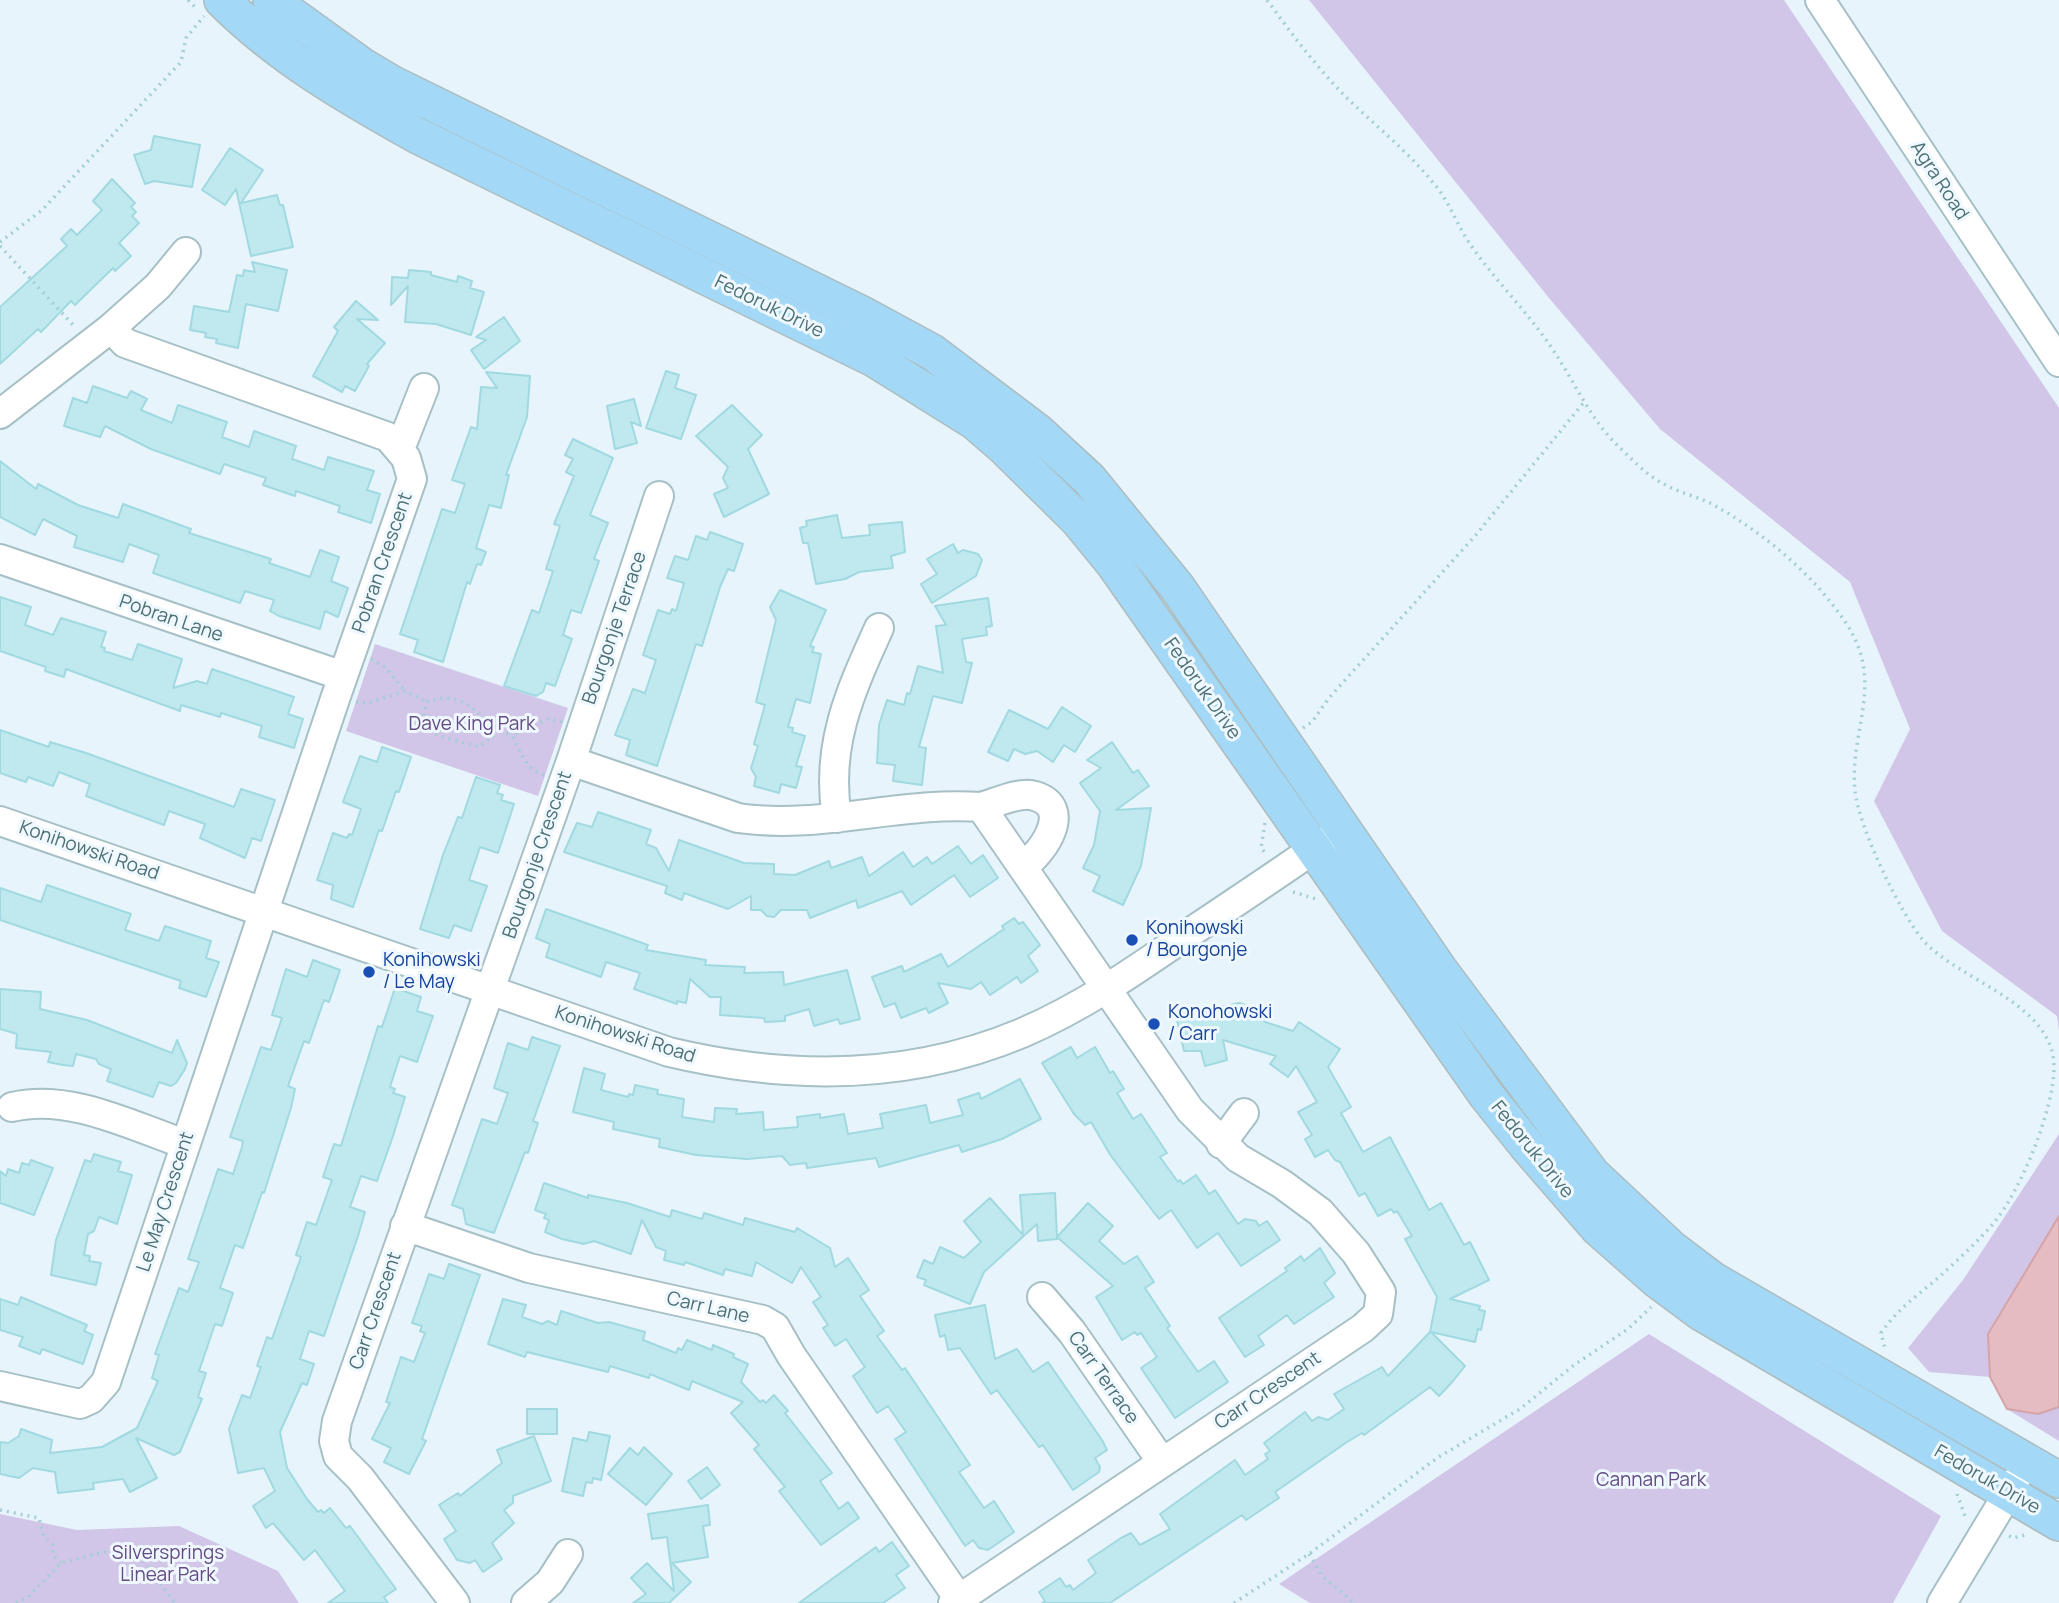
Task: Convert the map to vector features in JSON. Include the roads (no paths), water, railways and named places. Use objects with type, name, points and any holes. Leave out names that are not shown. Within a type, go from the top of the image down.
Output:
[{"type":"main road","name":"Fedoruk Drive","points":[[271,0],[361,65],[393,84],[808,285],[932,352],[1038,432],[1089,479],[1177,587],[1342,829],[1542,1111],[1592,1174],[1682,1257],[1759,1310],[2059,1480]]},
{"type":"main road","name":"Fedoruk Drive","points":[[213,14],[273,45],[356,102],[418,136],[863,353],[975,422],[1041,481],[1114,565],[1487,1096],[1560,1187],[1598,1228],[1657,1280],[1700,1312],[2012,1488],[2059,1523]]},
{"type":"main road","points":[[1999,1447],[2012,1488],[2059,1503]]},
{"type":"street","name":"Agra Road","points":[[1820,0],[2059,362]]},
{"type":"street","points":[[0,414],[101,336],[158,286],[186,252]]},
{"type":"street","points":[[101,336],[369,429],[388,437],[400,449],[424,388]]},
{"type":"street","name":"Pobran Crescent","points":[[264,911],[412,479],[400,449]]},
{"type":"street","name":"Bourgonje Terrace","points":[[567,771],[659,496]]},
{"type":"street","name":"Pobran Lane","points":[[0,559],[344,675]]},
{"type":"street","points":[[837,818],[834,802],[839,725],[879,628]]},
{"type":"street","name":"Bourgonje Crescent","points":[[489,989],[567,771],[738,818],[782,822],[956,805],[981,807],[1022,796],[1035,796],[1046,803],[1053,815],[1053,831],[1037,856],[1025,865]]},
{"type":"street","points":[[981,807],[1025,865],[1106,987]]},
{"type":"street","name":"Konihowski Road","points":[[0,821],[669,1052],[741,1067],[807,1073],[882,1069],[963,1053],[1021,1033],[1106,987],[1342,829]]},
{"type":"street","name":"Le May Crescent","points":[[0,1385],[80,1404],[100,1392],[106,1382],[264,911]]},
{"type":"street","name":"Carr Crescent","points":[[956,1601],[1363,1328],[1378,1314],[1381,1292],[1372,1275],[1338,1231],[1301,1197],[1221,1144],[1185,1104],[1106,987]]},
{"type":"street","name":"Carr Crescent","points":[[455,1603],[368,1488],[338,1456],[334,1441],[337,1421],[489,989]]},
{"type":"street","points":[[12,1107],[29,1103],[73,1106],[185,1144]]},
{"type":"street","points":[[1221,1144],[1244,1113]]},
{"type":"street","name":"Carr Lane","points":[[405,1226],[495,1259],[764,1321],[775,1326],[791,1355],[956,1601]]},
{"type":"street","name":"Carr Terrace","points":[[1042,1297],[1072,1332],[1162,1462]]},
{"type":"street","points":[[1942,1603],[2012,1488]]},
{"type":"street","points":[[526,1603],[550,1582],[568,1555]]},
{"type":"place","name":"Konihowski / Bourgonje","points":[[1132,940]]},
{"type":"place","name":"Konihowski / Le May","points":[[369,972]]},
{"type":"place","name":"Konohowski / Carr","points":[[1154,1024]]},
{"type":"park label","name":"Dave King Park","points":[[472,725]]},
{"type":"park label","name":"Cannan Park","points":[[1651,1481]]},
{"type":"park label","name":"Silversprings Linear Park","points":[[168,1565]]}]
